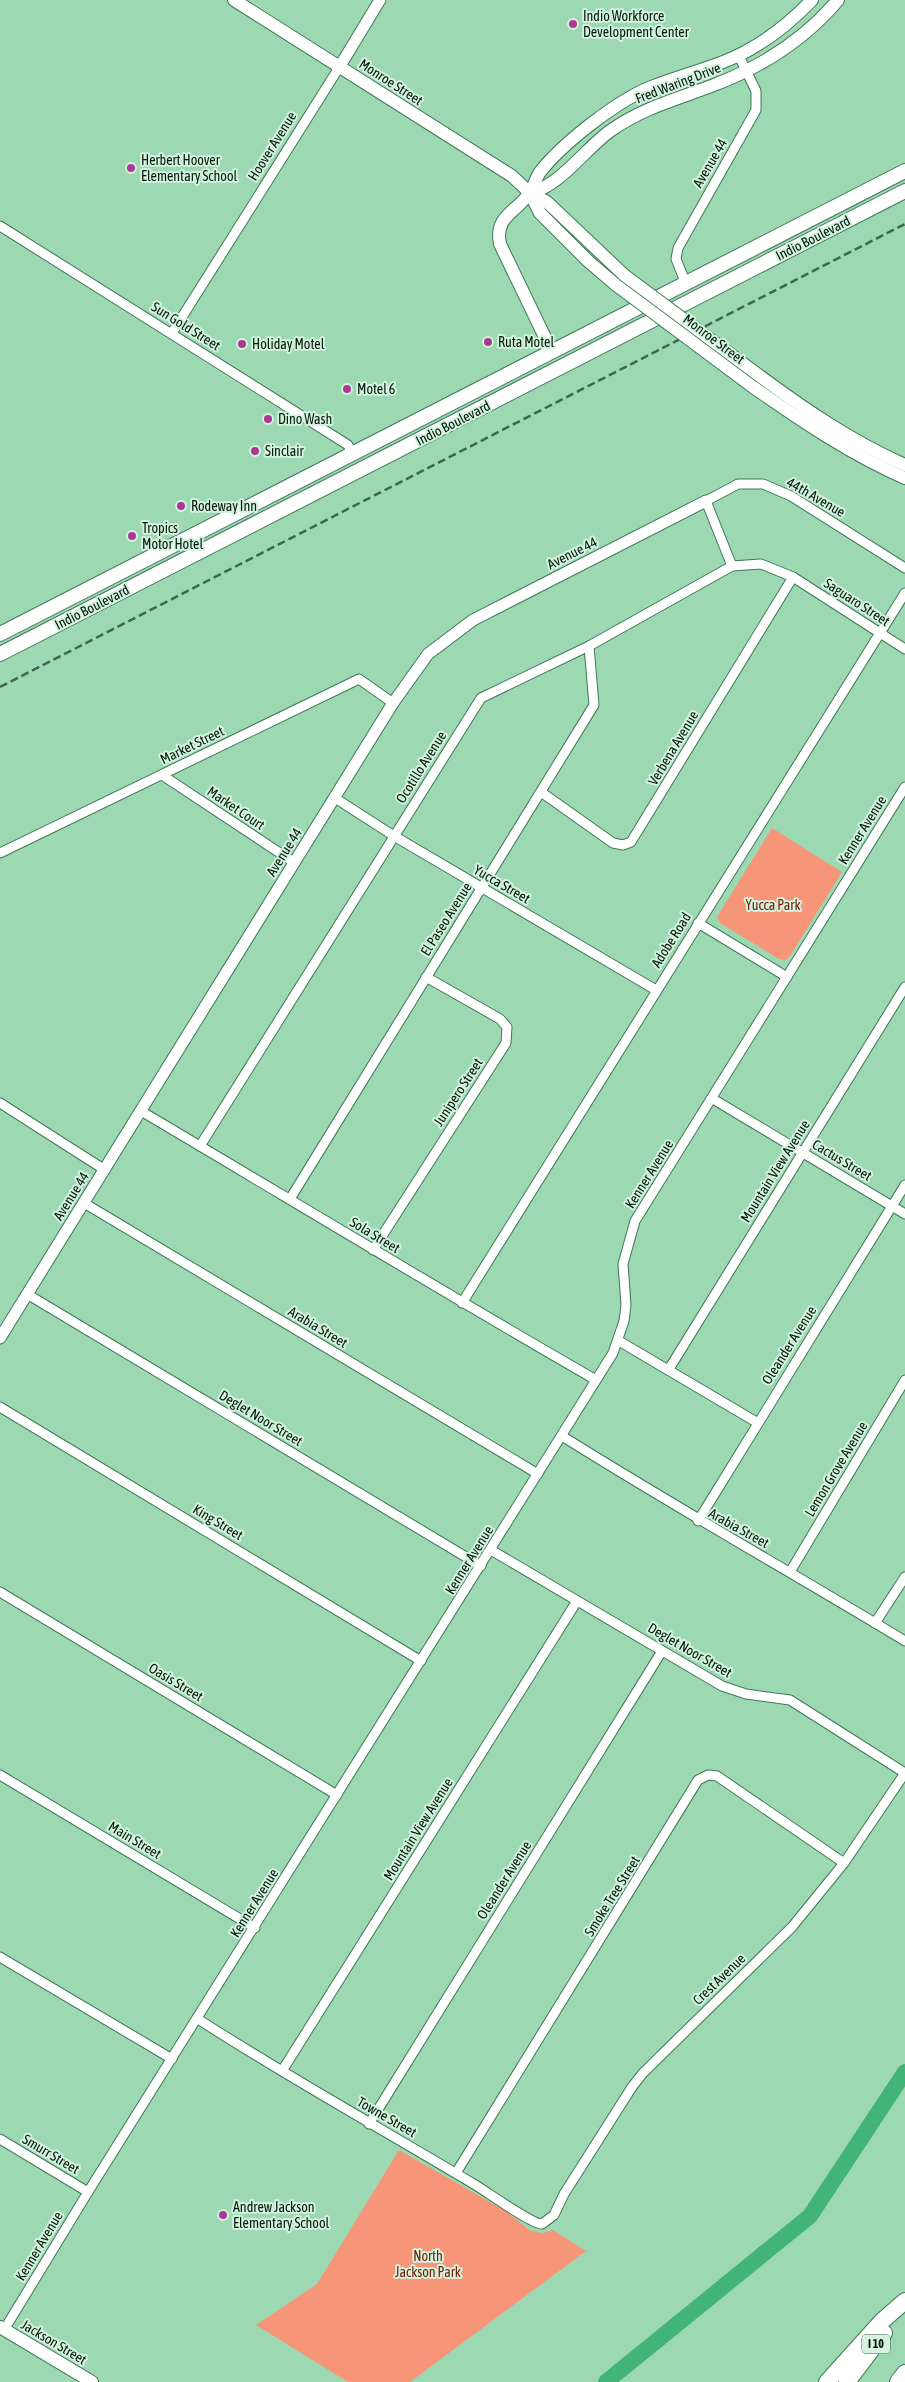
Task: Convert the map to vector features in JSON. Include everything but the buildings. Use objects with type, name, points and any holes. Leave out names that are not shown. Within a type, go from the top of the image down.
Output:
[{"type":"highway","points":[[826,2382],[882,2321],[905,2300]]},
{"type":"highway","name":"I 10","points":[[847,2382],[905,2305]]},
{"type":"highway","points":[[898,2382],[905,2373]]},
{"type":"main road","name":"Monroe Street","points":[[234,0],[512,176],[530,193],[547,202],[624,275],[818,432],[860,456],[905,478]]},
{"type":"main road","name":"Fred Waring Drive","points":[[552,352],[503,252],[498,236],[505,218],[530,193],[540,172],[557,155],[586,129],[620,104],[664,82],[739,56],[777,31],[812,0]]},
{"type":"main road","name":"Fred Waring Drive","points":[[530,193],[543,190],[552,184],[596,142],[632,117],[667,100],[710,87],[746,72],[800,38],[838,0]]},
{"type":"main road","name":"Indio Boulevard","points":[[0,634],[905,171]]},
{"type":"main road","name":"Indio Boulevard","points":[[0,654],[905,191]]},
{"type":"main road","name":"Monroe Street","points":[[530,193],[540,213],[588,261],[616,285],[757,382],[864,446],[905,465]]},
{"type":"main road","points":[[582,356],[576,353],[578,347],[613,329],[632,311]]},
{"type":"main road","points":[[478,410],[495,393],[547,367],[551,360],[552,352],[567,357],[582,356]]},
{"type":"main road","points":[[282,510],[302,492],[342,471],[349,463],[352,454],[369,458],[386,457]]},
{"type":"main road","name":"Jackson Street","points":[[2,2328],[92,2382]]},
{"type":"street","name":"Hoover Avenue","points":[[172,333],[380,0]]},
{"type":"street","name":"Avenue 44","points":[[686,284],[676,260],[678,248],[756,110],[756,91],[739,56]]},
{"type":"street","name":"Sun Gold Street","points":[[1,230],[172,333],[348,445],[352,454]]},
{"type":"street","name":"44th Avenue","points":[[706,501],[738,484],[763,484],[791,496],[905,568]]},
{"type":"street","name":"Avenue 44","points":[[0,1338],[393,703],[428,654],[473,620],[706,501]]},
{"type":"street","points":[[706,501],[732,566]]},
{"type":"street","name":"Ocotillo Avenue","points":[[200,1146],[481,698],[589,646],[732,566],[761,564],[793,577]]},
{"type":"street","name":"Saguaro Street","points":[[793,577],[905,649]]},
{"type":"street","name":"Verbena Avenue","points":[[541,792],[613,843],[623,846],[631,842],[793,577]]},
{"type":"street","name":"Adobe Road","points":[[462,1303],[905,593]]},
{"type":"street","name":"El Paseo Avenue","points":[[290,1199],[594,705],[589,646]]},
{"type":"street","name":"Market Street","points":[[0,853],[359,679],[393,703]]},
{"type":"street","name":"Market Court","points":[[162,775],[294,864]]},
{"type":"street","name":"Kenner Avenue","points":[[2,2328],[482,1566],[619,1341],[626,1305],[623,1264],[635,1221],[713,1099],[905,787]]},
{"type":"street","name":"Yucca Street","points":[[335,798],[394,836],[656,990]]},
{"type":"street","points":[[698,923],[787,977]]},
{"type":"street","name":"Junipero Street","points":[[373,1250],[506,1043],[507,1027],[500,1019],[426,977]]},
{"type":"street","name":"Mountain View Avenue","points":[[668,1369],[905,987]]},
{"type":"street","name":"Cactus Street","points":[[713,1099],[905,1214]]},
{"type":"street","points":[[0,1103],[105,1170]]},
{"type":"street","name":"Sola Street","points":[[141,1111],[462,1303],[596,1380]]},
{"type":"street","name":"Oleander Avenue","points":[[698,1520],[905,1185]]},
{"type":"street","name":"Arabia Street","points":[[84,1203],[538,1474]]},
{"type":"street","name":"Deglet Noor Street","points":[[27,1294],[482,1566]]},
{"type":"street","points":[[619,1341],[758,1423]]},
{"type":"street","name":"Lemon Grove Avenue","points":[[790,1572],[905,1380]]},
{"type":"street","name":"King Street","points":[[0,1407],[421,1661]]},
{"type":"street","name":"Arabia Street","points":[[562,1436],[698,1520],[790,1572],[905,1641]]},
{"type":"street","name":"Deglet Noor Street","points":[[492,1550],[722,1686],[746,1694],[790,1700],[905,1773]]},
{"type":"street","points":[[875,1623],[905,1578]]},
{"type":"street","name":"Oasis Street","points":[[0,1592],[337,1795]]},
{"type":"street","name":"Mountain View Avenue","points":[[282,2071],[577,1601]]},
{"type":"street","name":"Oleander Avenue","points":[[370,2124],[662,1651]]},
{"type":"street","name":"Crest Avenue","points":[[557,2207],[612,2116],[637,2080],[792,1927],[844,1863],[905,1773]]},
{"type":"street","name":"Main Street","points":[[0,1775],[255,1928]]},
{"type":"street","name":"Smoke Tree Street","points":[[456,2173],[698,1780],[708,1775],[717,1776],[844,1863]]},
{"type":"street","points":[[0,1957],[172,2059]]},
{"type":"street","name":"Towne Street","points":[[198,2019],[370,2124],[456,2173],[537,2224],[550,2220],[557,2207]]},
{"type":"street","name":"Smurr Street","points":[[0,2139],[88,2192]]},
{"type":"green space","name":"Yucca Park","points":[[772,828],[842,872],[790,956],[785,960],[779,959],[720,923],[717,917]]},
{"type":"green space","name":"North Jackson Park","points":[[399,2150],[506,2211],[529,2230],[542,2233],[553,2230],[586,2251],[410,2382],[348,2382],[256,2325],[317,2284]]},
{"type":"waterway","points":[[606,2382],[810,2216],[905,2072]]},
{"type":"railway","points":[[0,687],[905,224]]},
{"type":"place","name":"Indio Workforce Development Center","points":[[573,24]]},
{"type":"place","name":"Herbert Hoover Elementary School","points":[[131,168]]},
{"type":"place","name":"Ruta Motel","points":[[488,342]]},
{"type":"place","name":"Holiday Motel","points":[[242,344]]},
{"type":"place","name":"Motel 6","points":[[347,389]]},
{"type":"place","name":"Dino Wash","points":[[268,419]]},
{"type":"place","name":"Sinclair","points":[[255,451]]},
{"type":"place","name":"Rodeway Inn","points":[[181,506]]},
{"type":"place","name":"Tropics Motor Hotel","points":[[132,536]]},
{"type":"place","name":"Andrew Jackson Elementary School","points":[[223,2215]]}]
